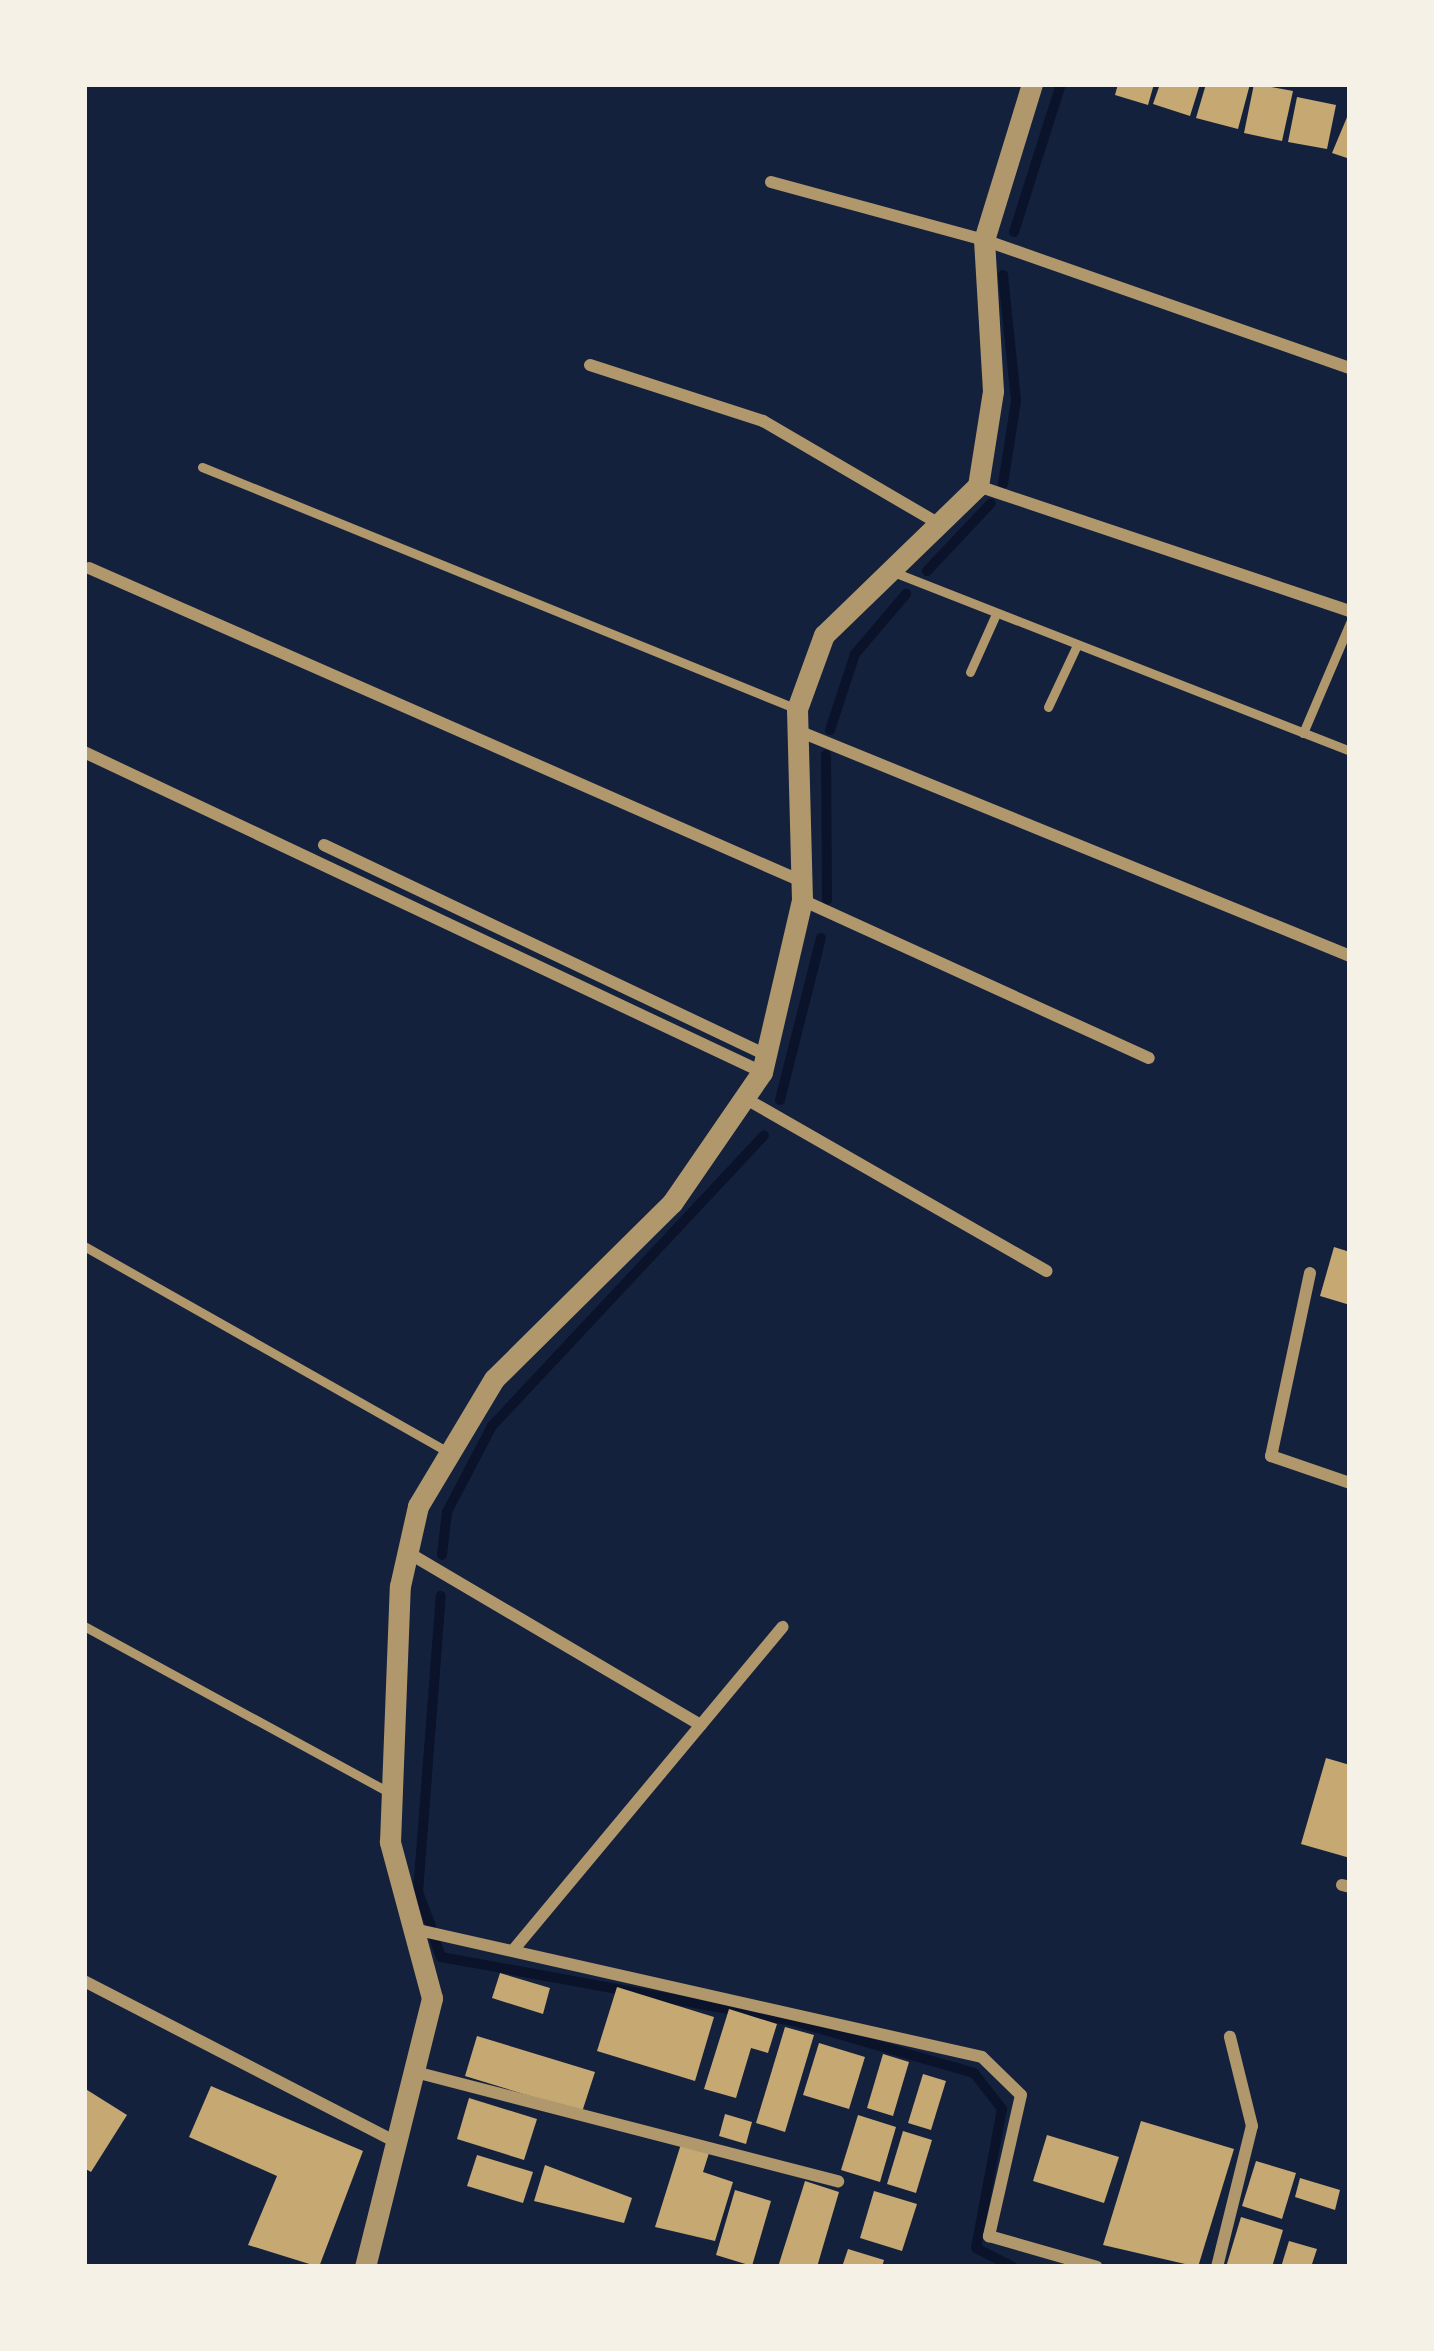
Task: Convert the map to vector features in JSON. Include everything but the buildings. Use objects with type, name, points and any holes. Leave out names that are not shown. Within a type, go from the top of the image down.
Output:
[{"type":"street","points":[[364,2267],[419,2073],[432,1998],[393,1873],[390,1793],[406,1551],[443,1450],[522,1347],[673,1204],[748,1100],[764,1064],[802,891],[797,719],[824,635],[943,526],[978,486],[993,392],[983,240],[1027,85]]},
{"type":"street","points":[[772,182],[983,240],[1350,368]]},
{"type":"street","points":[[590,365],[763,421],[943,526]]},
{"type":"street","points":[[978,486],[1350,611]]},
{"type":"street","points":[[89,568],[802,891],[1149,1058]]},
{"type":"street","points":[[797,719],[1350,956]]},
{"type":"street","points":[[84,752],[764,1064]]},
{"type":"street","points":[[324,845],[764,1064]]},
{"type":"street","points":[[748,1100],[1046,1271]]},
{"type":"street","points":[[1310,1273],[1271,1456],[1350,1483]]},
{"type":"street","points":[[406,1551],[700,1725]]},
{"type":"street","points":[[515,1948],[782,1627]]},
{"type":"street","points":[[414,1929],[515,1948],[993,2063],[1021,2095],[986,2226],[1001,2242],[1096,2267]]},
{"type":"street","points":[[84,1981],[399,2144]]},
{"type":"street","points":[[1217,2267],[1252,2126],[1230,2037]]},
{"type":"street","points":[[419,2073],[838,2181]]},
{"type":"lane","points":[[202,467],[797,719]]},
{"type":"lane","points":[[891,571],[1350,751]]},
{"type":"lane","points":[[970,672],[996,614]]},
{"type":"lane","points":[[1303,733],[1350,623]]},
{"type":"lane","points":[[1048,707],[1077,645]]},
{"type":"lane","points":[[84,1246],[443,1450]]},
{"type":"lane","points":[[84,1626],[390,1793]]},
{"type":"waterway","points":[[1014,232],[1061,84]]},
{"type":"waterway","points":[[1003,275],[1016,401],[1003,484]]},
{"type":"waterway","points":[[927,571],[991,503]]},
{"type":"waterway","points":[[830,730],[855,654],[906,594]]},
{"type":"waterway","points":[[826,755],[827,900]]},
{"type":"waterway","points":[[780,1100],[821,938]]},
{"type":"waterway","points":[[442,1555],[447,1512],[492,1426],[764,1135]]},
{"type":"waterway","points":[[431,1926],[418,1892],[441,1596]]},
{"type":"waterway","points":[[434,1938],[441,1957],[793,2021],[974,2073],[1002,2109],[976,2248],[1013,2267]]}]
